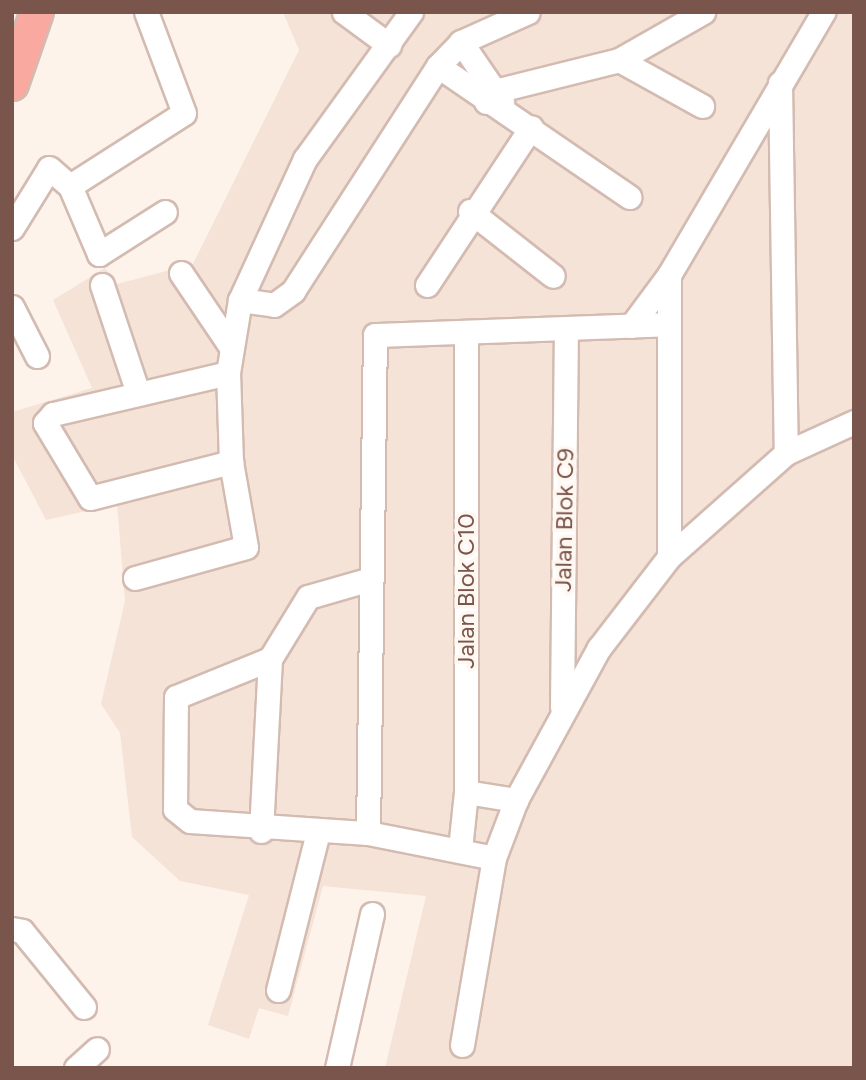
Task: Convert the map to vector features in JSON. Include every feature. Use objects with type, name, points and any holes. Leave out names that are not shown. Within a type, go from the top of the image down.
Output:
[{"type":"highway","points":[[12,84],[37,12]]},
{"type":"street","points":[[70,186],[184,113],[146,12]]},
{"type":"street","points":[[344,12],[389,45]]},
{"type":"street","points":[[135,578],[246,547],[232,462],[228,373],[240,300],[305,159],[411,12]]},
{"type":"street","points":[[240,300],[274,305],[293,291],[438,66],[461,42],[528,12]]},
{"type":"street","points":[[496,100],[620,60],[703,12]]},
{"type":"street","points":[[631,326],[669,275],[823,12]]},
{"type":"street","points":[[461,42],[496,100]]},
{"type":"street","points":[[620,60],[702,106]]},
{"type":"street","points":[[438,66],[496,100],[629,197]]},
{"type":"street","points":[[780,83],[786,453]]},
{"type":"street","points":[[427,285],[470,211],[531,127]]},
{"type":"street","points":[[747,141],[781,148]]},
{"type":"street","points":[[12,228],[39,175],[49,168],[70,186],[99,254],[165,212]]},
{"type":"street","points":[[470,211],[553,276]]},
{"type":"street","points":[[181,274],[231,347]]},
{"type":"street","points":[[669,275],[669,557]]},
{"type":"street","points":[[102,285],[138,393]]},
{"type":"street","points":[[12,307],[37,356]]},
{"type":"street","points":[[368,833],[367,580],[375,335],[566,330],[669,324]]},
{"type":"street","name":"Jalan Blok C9","points":[[562,710],[566,330]]},
{"type":"street","name":"Jalan Blok C10","points":[[460,849],[466,792],[466,332]]},
{"type":"street","points":[[228,373],[138,393],[46,419],[45,428],[90,498],[232,462]]},
{"type":"street","points":[[462,1045],[494,858],[516,800],[562,710],[599,648],[669,557],[786,453],[854,422]]},
{"type":"street","points":[[261,831],[270,659],[308,597],[367,580]]},
{"type":"street","points":[[563,636],[599,648]]},
{"type":"street","points":[[270,659],[188,688],[172,706],[176,810],[190,821],[261,831],[368,833],[460,849],[494,858]]},
{"type":"street","points":[[466,792],[516,800]]},
{"type":"street","points":[[278,990],[318,832]]},
{"type":"street","points":[[337,1068],[372,914]]},
{"type":"street","points":[[12,929],[22,931],[84,1007]]},
{"type":"street","points":[[76,1068],[97,1049]]},
{"type":"shaded area","points":[[283,12],[854,12],[854,1068],[385,1068],[426,896],[323,886],[288,1016],[259,1008],[249,1039],[208,1025],[249,895],[180,881],[132,837],[120,733],[101,704],[125,601],[117,504],[46,520],[12,455],[12,412],[92,388],[53,300],[105,268],[117,284],[193,264],[299,50]]}]
